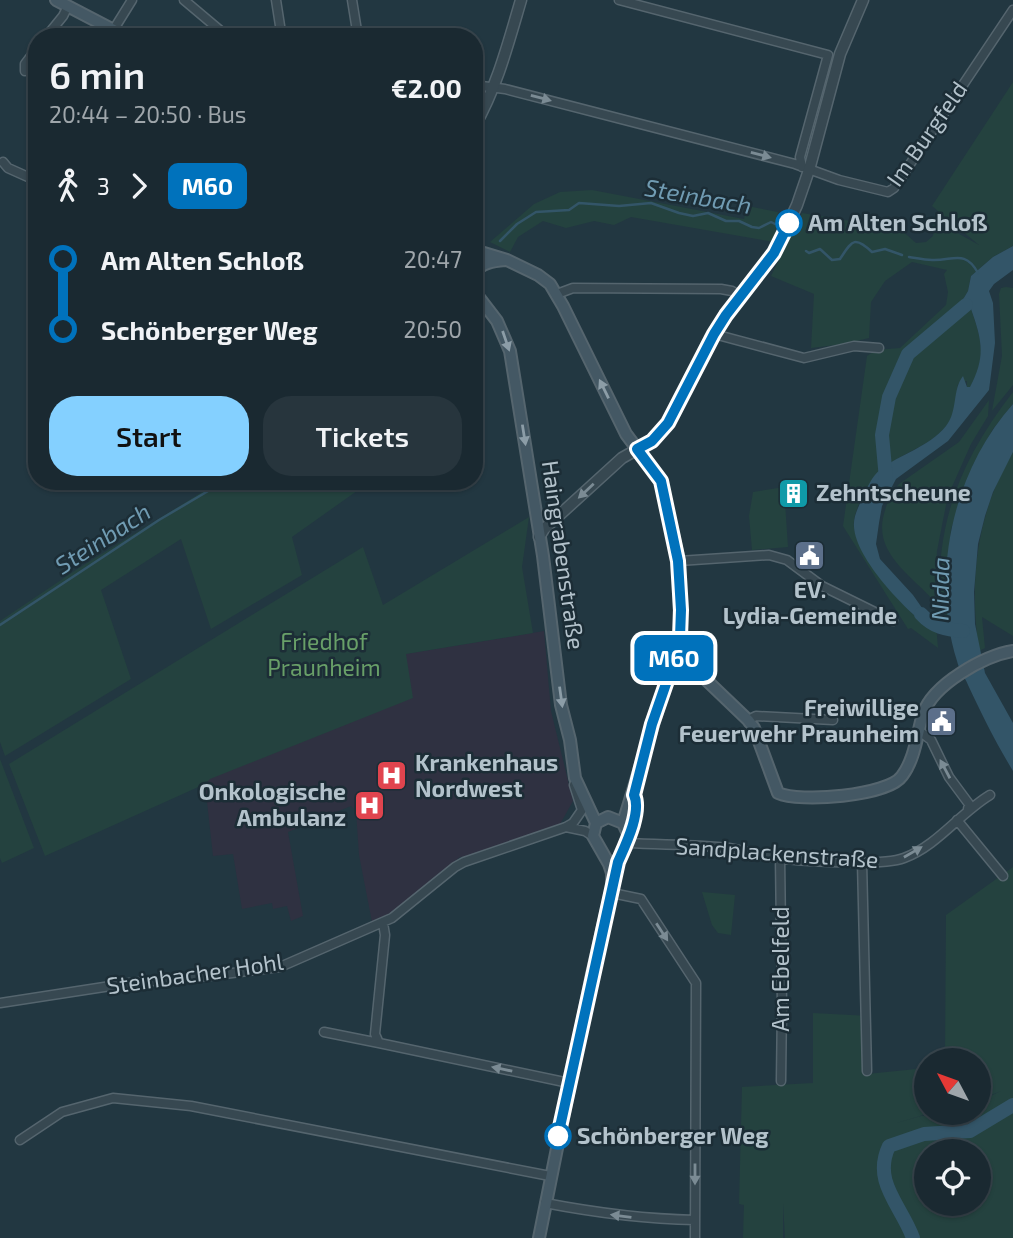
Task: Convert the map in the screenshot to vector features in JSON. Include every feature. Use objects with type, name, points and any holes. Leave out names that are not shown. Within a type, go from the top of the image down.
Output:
[{"type":"main road","points":[[56,0],[112,28]]},
{"type":"main road","points":[[483,253],[508,260],[538,275],[557,294],[626,434],[661,481],[678,561],[680,637],[652,724],[634,795],[623,823]]},
{"type":"main road","points":[[483,265],[508,260]]},
{"type":"main road","name":"Haingrabenstraße","points":[[483,301],[497,321],[510,351],[540,537],[561,705],[570,740],[575,778],[596,823]]},
{"type":"main road","points":[[677,652],[748,720],[754,728],[778,793],[797,798],[839,795],[892,784],[904,774],[925,708],[934,694],[956,677],[991,657],[1013,651]]},
{"type":"main road","points":[[538,1238],[569,1083],[612,893],[618,862],[629,836],[623,823],[608,817],[596,823],[593,836],[597,847],[606,855],[612,873],[612,893]]},
{"type":"main road","points":[[606,855],[612,855],[626,847]]},
{"type":"street","points":[[115,28],[132,0]]},
{"type":"street","points":[[184,0],[217,28]]},
{"type":"street","points":[[275,0],[280,28]]},
{"type":"street","points":[[352,0],[357,28]]},
{"type":"street","points":[[483,109],[494,87],[521,0]]},
{"type":"street","points":[[619,0],[828,55],[800,158],[806,169]]},
{"type":"street","points":[[540,537],[544,529],[622,458],[652,441],[668,423],[714,334],[778,246],[797,205],[840,54],[863,0]]},
{"type":"street","points":[[54,28],[68,6]]},
{"type":"street","name":"Im Burgfeld","points":[[806,169],[888,192],[894,188],[1013,10]]},
{"type":"street","points":[[25,71],[28,60]]},
{"type":"street","points":[[483,86],[795,164],[806,169]]},
{"type":"street","points":[[483,102],[494,87]]},
{"type":"street","points":[[4,162],[8,168],[28,177]]},
{"type":"street","points":[[557,294],[573,288],[721,289],[741,296]]},
{"type":"street","points":[[714,334],[804,358],[854,346],[879,348]]},
{"type":"street","points":[[678,561],[769,555],[787,560],[822,586],[893,621]]},
{"type":"street","points":[[748,720],[756,716],[833,720]]},
{"type":"street","points":[[918,730],[931,740],[949,777],[969,804],[968,809]]},
{"type":"street","points":[[575,778],[574,789],[582,810],[570,825],[593,836]]},
{"type":"street","name":"Sandplackenstraße","points":[[626,847],[730,848],[780,857],[862,862],[903,859],[930,843],[968,809],[990,796]]},
{"type":"street","points":[[957,820],[1003,876]]},
{"type":"street","name":"Steinbacher Hohl","points":[[0,1003],[130,982],[280,967],[383,923],[410,905],[455,867],[570,825],[596,823]]},
{"type":"street","name":"Am Ebelfeld","points":[[780,857],[781,1081]]},
{"type":"street","points":[[862,862],[867,1071]]},
{"type":"street","points":[[612,893],[640,900],[696,983],[695,1238]]},
{"type":"street","points":[[379,1043],[374,1034],[385,935],[383,923]]},
{"type":"street","points":[[324,1032],[569,1083]]},
{"type":"street","points":[[20,1140],[61,1112],[113,1098],[191,1106],[550,1176]]},
{"type":"street","points":[[545,1203],[646,1219],[695,1220]]},
{"type":"shaded area","points":[[1013,246],[1013,270],[989,291],[993,303],[995,343],[989,390],[948,441],[896,479],[882,506],[876,544],[880,559],[913,595],[934,625],[930,628],[895,597],[872,568],[857,540],[854,519],[875,475],[888,464],[939,434],[950,420],[957,388],[963,376],[967,387],[970,387],[980,357],[978,330],[971,309],[952,318],[968,291],[971,276],[993,257]]},
{"type":"shaded area","points":[[1013,404],[1013,452],[993,492],[985,516],[978,544],[974,592],[975,624],[985,673],[1013,723],[1013,771],[989,729],[958,664],[949,628],[946,594],[952,525],[962,492],[975,460],[992,431]]},
{"type":"shaded area","name":"Krankenhaus Nordwest","points":[[544,631],[551,711],[573,801],[559,826],[474,856],[460,857],[393,912],[372,922],[359,855],[356,811],[351,806],[288,832],[303,916],[291,921],[287,906],[273,909],[272,903],[242,909],[233,854],[213,856],[205,784],[209,779],[405,654]]},
{"type":"green space","points":[[1013,82],[1013,246],[993,257],[971,276],[968,291],[953,317],[971,309],[981,348],[979,367],[970,388],[967,387],[967,381],[958,384],[955,405],[947,425],[929,441],[894,461],[881,472],[861,500],[854,519],[858,538],[895,595],[930,628],[936,624],[938,648],[911,628],[908,629],[843,526],[867,356],[876,350],[900,348],[946,305],[948,292],[944,274],[947,270],[912,262],[885,281],[871,302],[869,338],[811,348],[814,294],[771,276],[802,213],[900,229],[916,243],[926,242],[933,236],[932,219],[979,245],[932,206]]},
{"type":"green space","points":[[592,190],[744,219],[747,206],[778,212],[774,242],[631,217],[614,225],[594,221],[566,228],[543,221],[518,237],[510,252],[490,242],[534,204],[560,192]]},
{"type":"green space","points":[[1001,288],[1013,288],[1013,385],[992,411],[1002,356],[999,294]]},
{"type":"green space","points":[[1013,392],[1013,404],[993,429],[973,465],[951,529],[945,595],[950,627],[940,622],[939,588],[945,527],[963,473],[993,419]]},
{"type":"green space","points":[[989,400],[988,416],[971,444],[946,505],[937,551],[934,601],[889,552],[882,528],[885,510],[899,484],[959,442]]},
{"type":"green space","points":[[1013,452],[1013,636],[982,617],[985,648],[979,651],[975,599],[978,548],[991,499]]},
{"type":"green space","points":[[784,487],[788,547],[752,550],[749,516],[753,492]]},
{"type":"green space","points":[[205,490],[358,490],[292,537],[302,575],[211,629],[181,539],[101,590],[131,679],[5,756],[0,742],[0,621],[79,568]]},
{"type":"green space","name":"Friedhof Praunheim","points":[[529,517],[522,567],[533,633],[406,654],[413,698],[210,779],[205,784],[45,856],[9,764],[363,547],[383,605]]},
{"type":"green space","points":[[0,759],[34,848],[2,863],[0,858]]},
{"type":"green space","points":[[1013,867],[1013,1238],[785,1238],[783,1203],[783,1238],[743,1238],[744,1205],[739,1204],[742,1087],[813,1083],[813,1013],[870,1016],[867,1074],[914,1069],[914,1118],[893,1124],[914,1118],[914,1125],[991,1125],[991,1096],[1001,1091],[991,1095],[991,1048],[945,1048],[946,915]]},
{"type":"green space","points":[[702,892],[735,895],[731,935],[718,933],[712,925]]},
{"type":"waterway","name":"Steinbach","points":[[500,241],[517,224],[536,212],[569,210],[579,203],[619,206],[651,203],[693,216],[708,213],[726,221],[739,221],[752,227],[759,228],[771,222],[775,224]]},
{"type":"waterway","name":"Steinbach","points":[[806,251],[809,253],[820,249],[832,260],[840,259],[851,244],[857,242],[872,252],[885,249],[902,255]]},
{"type":"waterway","name":"Steinbach","points":[[909,257],[929,260],[963,259],[978,273]]},
{"type":"waterway","points":[[884,484],[886,479],[882,435],[889,397],[908,354],[966,305]]},
{"type":"waterway","name":"Steinbach","points":[[0,625],[159,520],[210,490]]},
{"type":"waterway","name":"Nidda","points":[[921,614],[940,627],[963,631]]},
{"type":"waterway","points":[[913,1238],[886,1182],[884,1171],[889,1146],[924,1134],[970,1131],[1013,1105]]},
{"type":"bus line","name":"M60","points":[[558,1136],[618,862],[628,843],[635,813],[637,801],[634,795],[652,724],[680,637],[678,561],[661,481],[637,449],[652,441],[668,423],[714,334],[774,253],[789,223]]},
{"type":"place","name":"Am Alten Schloß","points":[[789,223]]},
{"type":"place","name":"Zehntscheune","points":[[793,493]]},
{"type":"place","name":"EV. Lydia-Gemeinde","points":[[810,556]]},
{"type":"place","name":"Freiwillige Feuerwehr Praunheim","points":[[942,721]]},
{"type":"place","name":"Krankenhaus Nordwest","points":[[392,776]]},
{"type":"place","name":"Onkologische Ambulanz","points":[[369,805]]},
{"type":"place","name":"Schönberger Weg","points":[[558,1136]]}]
